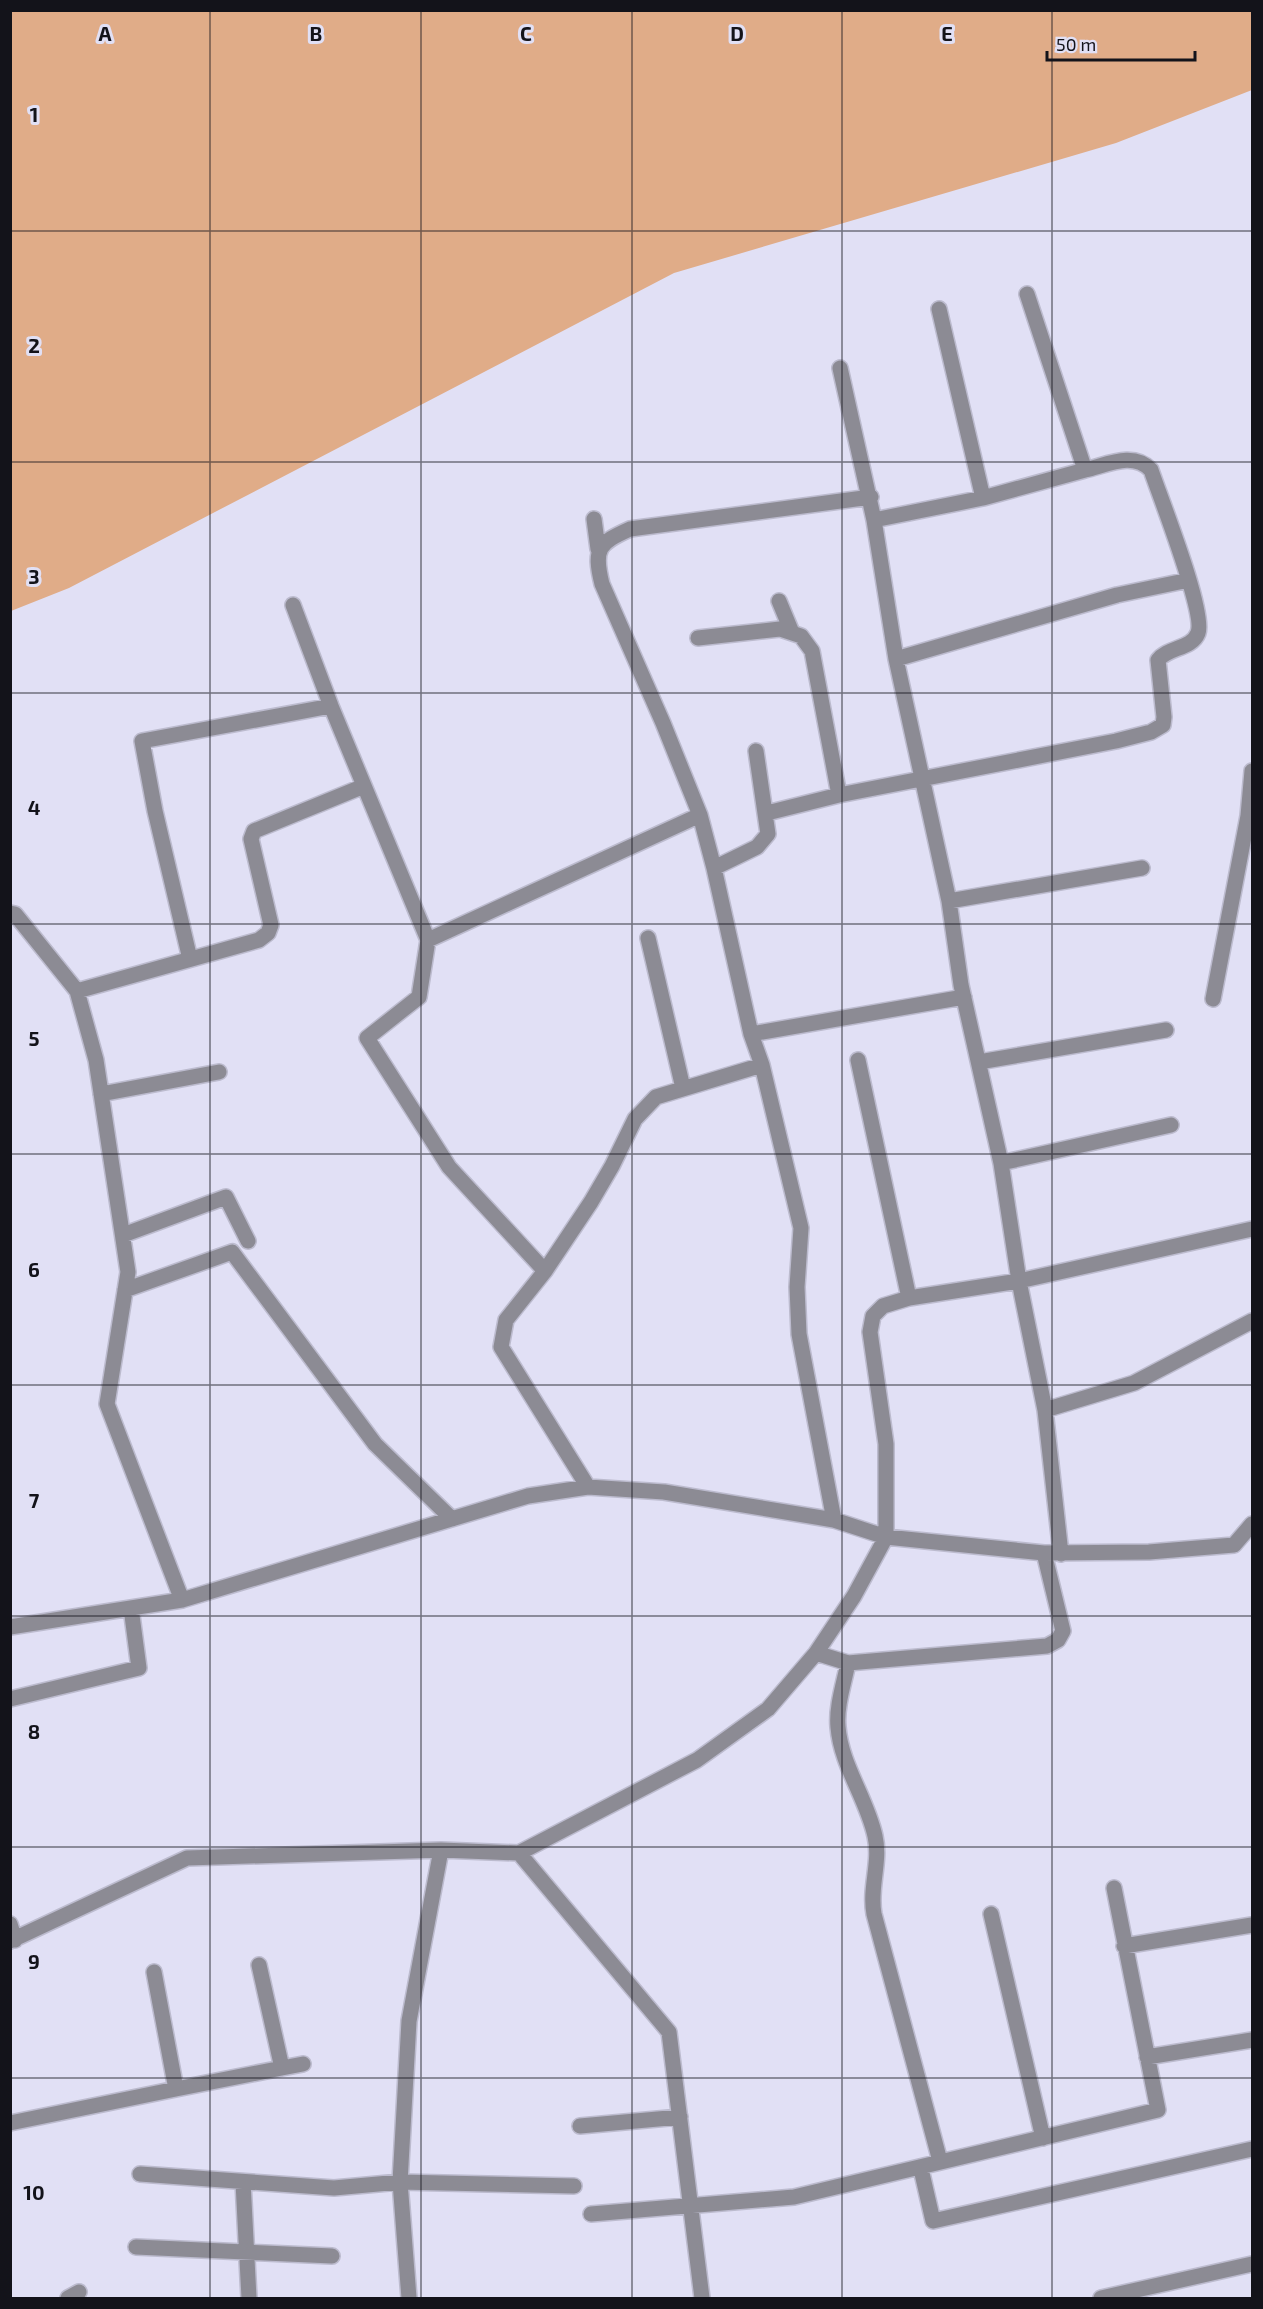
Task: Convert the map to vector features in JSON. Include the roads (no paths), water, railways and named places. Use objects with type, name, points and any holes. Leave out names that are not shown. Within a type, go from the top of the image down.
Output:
[{"type":"street","points":[[1027,294],[1085,470]]},
{"type":"street","points":[[939,309],[983,498]]},
{"type":"street","points":[[840,368],[871,497],[896,659],[924,777],[949,901],[962,991],[1001,1163],[1019,1281],[1045,1410],[1061,1554]]},
{"type":"street","points":[[767,813],[924,777],[1116,741],[1151,732],[1162,725],[1164,717],[1158,660],[1164,652],[1191,642],[1199,633],[1199,618],[1189,580],[1151,470],[1143,462],[1130,459],[983,498],[874,520]]},
{"type":"street","points":[[598,549],[608,539],[630,529],[871,497]]},
{"type":"street","points":[[594,519],[598,549],[597,564],[602,584],[663,723],[700,815],[751,1034],[762,1065],[801,1228],[797,1287],[799,1334],[834,1520]]},
{"type":"street","points":[[896,659],[1118,596],[1189,580]]},
{"type":"street","points":[[779,601],[791,630]]},
{"type":"street","points":[[293,605],[331,706],[428,940],[419,997],[367,1038],[448,1167],[545,1271]]},
{"type":"street","points":[[698,638],[780,629],[791,630],[801,636],[812,651],[839,795]]},
{"type":"street","points":[[190,959],[155,812],[142,741],[331,706]]},
{"type":"street","points":[[714,868],[757,847],[768,834],[767,813],[756,751]]},
{"type":"street","points":[[1213,999],[1250,816],[1252,771]]},
{"type":"street","points":[[77,991],[260,940],[268,933],[270,925],[250,839],[254,831],[261,826],[364,786]]},
{"type":"street","points":[[428,940],[700,815]]},
{"type":"street","points":[[949,901],[1142,868]]},
{"type":"street","points":[[10,913],[15,915],[77,991],[96,1060],[128,1272],[107,1404],[182,1600]]},
{"type":"street","points":[[648,938],[683,1088]]},
{"type":"street","points":[[751,1034],[962,991]]},
{"type":"street","points":[[979,1062],[1166,1030]]},
{"type":"street","points":[[858,1060],[909,1298]]},
{"type":"street","points":[[588,1487],[501,1347],[506,1320],[545,1271],[612,1166],[635,1119],[656,1097],[762,1065]]},
{"type":"street","points":[[101,1094],[219,1072]]},
{"type":"street","points":[[1001,1163],[1171,1125]]},
{"type":"street","points":[[123,1235],[226,1197],[248,1241]]},
{"type":"street","points":[[10,1924],[13,1940],[187,1858],[441,1850],[519,1853],[697,1760],[768,1709],[816,1653],[854,1596],[886,1537],[886,1444],[870,1332],[873,1316],[883,1306],[909,1298],[1019,1281],[1252,1229]]},
{"type":"street","points":[[125,1290],[232,1252],[375,1444],[452,1519]]},
{"type":"street","points":[[1045,1410],[1134,1383],[1252,1322]]},
{"type":"street","points":[[10,1627],[182,1600],[528,1496],[588,1487],[664,1492],[834,1520],[886,1537],[1061,1554],[1149,1552],[1234,1545],[1252,1524]]},
{"type":"street","points":[[816,1653],[848,1663],[1047,1647],[1058,1640],[1063,1631],[1044,1553]]},
{"type":"street","points":[[10,1699],[140,1668],[131,1608]]},
{"type":"street","points":[[848,1663],[838,1725],[841,1745],[875,1836],[876,1854],[871,1898],[874,1914],[940,2161]]},
{"type":"street","points":[[409,2298],[400,2182],[409,2021],[441,1850]]},
{"type":"street","points":[[519,1853],[669,2032],[702,2298]]},
{"type":"street","points":[[591,2214],[794,2197],[921,2169],[940,2161],[1158,2110],[1114,1888]]},
{"type":"street","points":[[991,1914],[1043,2138]]},
{"type":"street","points":[[1124,1947],[1252,1925]]},
{"type":"street","points":[[259,1965],[282,2068]]},
{"type":"street","points":[[154,1972],[176,2089]]},
{"type":"street","points":[[1147,2057],[1252,2040]]},
{"type":"street","points":[[10,2123],[303,2064]]},
{"type":"street","points":[[580,2126],[681,2117]]},
{"type":"street","points":[[921,2169],[933,2221],[1252,2149]]},
{"type":"street","points":[[140,2174],[334,2188],[400,2182],[574,2186]]},
{"type":"street","points":[[243,2182],[249,2298]]},
{"type":"street","points":[[136,2247],[246,2254],[332,2256]]},
{"type":"street","points":[[1101,2298],[1252,2264]]}]
